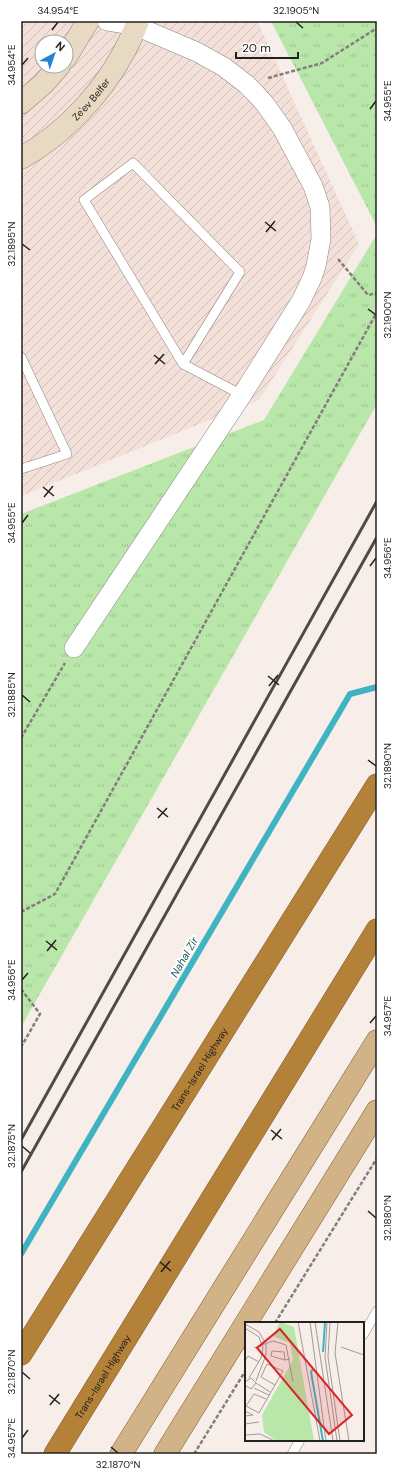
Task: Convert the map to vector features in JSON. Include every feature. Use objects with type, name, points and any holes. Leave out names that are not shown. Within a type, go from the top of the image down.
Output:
[{"type":"highway","name":"Trans-Israel Highway","points":[[21,1354],[377,785]]},
{"type":"highway","name":"Trans-Israel Highway","points":[[55,1454],[377,930]]},
{"type":"main road","points":[[121,1454],[377,1041]]},
{"type":"main road","points":[[247,1322],[377,1111]]},
{"type":"main road","points":[[165,1454],[245,1325]]},
{"type":"street","points":[[74,44],[88,21]]},
{"type":"street","points":[[74,648],[242,395],[307,290],[316,266],[321,239],[320,207],[313,186],[282,128],[265,104],[246,84],[224,67],[197,52],[137,23],[107,21]]},
{"type":"street","name":"Ze'ev Belfer","points":[[21,158],[34,151],[75,117],[107,79],[131,38],[137,23]]},
{"type":"street","points":[[21,102],[43,84],[52,74]]},
{"type":"lane","points":[[183,364],[240,272],[133,163],[84,200],[183,364],[242,395]]},
{"type":"lane","points":[[21,357],[67,454],[21,469]]},
{"type":"lane","points":[[364,1333],[377,1311]]},
{"type":"lane","points":[[292,1454],[299,1441]]},
{"type":"path","points":[[246,84],[322,63],[377,28]]},
{"type":"path","points":[[321,239],[368,295],[377,293]]},
{"type":"path","points":[[21,912],[55,894],[377,312]]},
{"type":"path","points":[[21,738],[74,648]]},
{"type":"path","points":[[21,989],[40,1014],[21,1047]]},
{"type":"path","points":[[276,1322],[377,1158]]},
{"type":"path","points":[[194,1454],[245,1372]]},
{"type":"shaded area","points":[[21,21],[257,21],[359,244],[259,400],[21,496]]},
{"type":"green space","points":[[271,21],[377,21],[377,227]]},
{"type":"green space","points":[[377,234],[377,404],[21,1027],[21,514],[264,420]]},
{"type":"waterway","name":"Nahal Zir","points":[[21,1254],[350,694],[377,687]]},
{"type":"railway","points":[[21,1140],[377,501]]},
{"type":"railway","points":[[21,1172],[377,537]]}]
